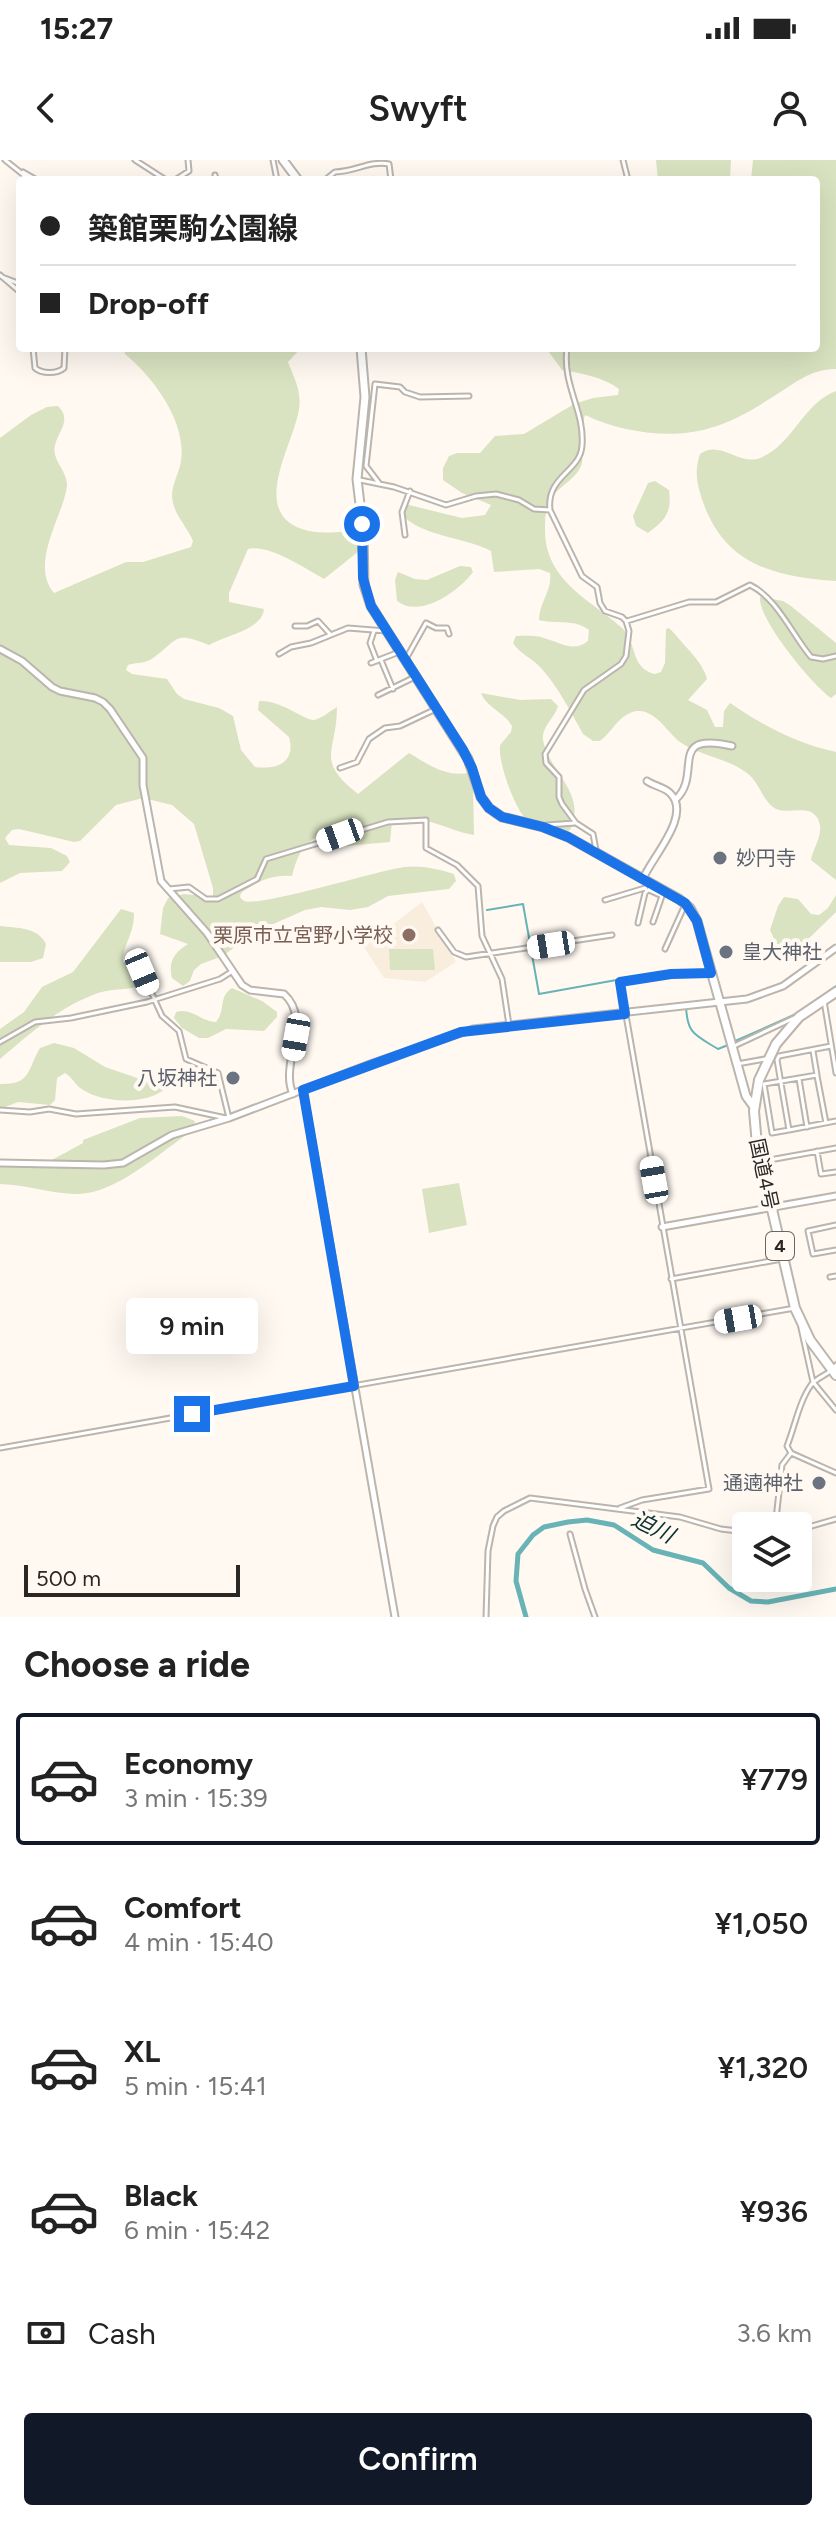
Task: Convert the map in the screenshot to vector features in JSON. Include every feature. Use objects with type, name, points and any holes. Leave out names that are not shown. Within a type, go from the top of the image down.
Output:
[{"type":"highway","name":"国道4号","points":[[835,1370],[801,1324],[795,1308],[755,1133],[754,1107],[759,1080],[780,1038],[799,1017],[836,992]]},
{"type":"main road","points":[[362,352],[365,397],[357,479],[365,591],[371,606],[470,763],[481,797],[489,808],[502,817],[543,827],[597,853],[643,879],[650,889],[685,903],[697,921],[746,1096],[754,1107]]},
{"type":"street","points":[[5,160],[25,176]]},
{"type":"street","points":[[135,160],[160,176]]},
{"type":"street","points":[[181,176],[189,171],[188,160]]},
{"type":"street","points":[[330,176],[379,160],[389,164],[390,176]]},
{"type":"street","points":[[18,171],[29,176]]},
{"type":"street","points":[[34,352],[36,369],[56,372],[65,367],[65,352]]},
{"type":"street","points":[[566,352],[564,368],[581,423],[582,446],[577,462],[556,483],[550,498],[550,510],[578,569],[586,580],[597,587],[605,611],[626,621],[689,602],[716,602],[750,585],[758,589],[779,613],[811,657],[823,659],[836,656]]},
{"type":"street","points":[[379,483],[366,466],[375,384],[400,387],[420,397],[469,396]]},
{"type":"street","points":[[357,479],[410,491],[446,505],[496,494],[519,500],[534,509],[550,510]]},
{"type":"street","points":[[405,535],[402,512],[410,491]]},
{"type":"street","points":[[295,626],[307,626],[318,621],[330,634]]},
{"type":"street","points":[[597,853],[593,834],[576,823],[560,800],[559,777],[546,763],[546,749],[589,684],[615,669],[626,656],[629,631],[626,621]]},
{"type":"street","points":[[405,661],[426,623],[436,628],[447,628],[449,634]]},
{"type":"street","points":[[279,654],[348,628],[386,631]]},
{"type":"street","points":[[374,631],[370,643],[393,689]]},
{"type":"street","points":[[0,649],[22,661],[52,687],[95,698],[110,709],[143,758],[143,785],[161,881],[207,933],[242,985],[250,990],[284,994],[293,1006],[296,1037],[290,1077],[293,1094]]},
{"type":"street","points":[[371,663],[399,652]]},
{"type":"street","points":[[378,695],[415,677]]},
{"type":"street","points":[[340,768],[357,762],[369,739],[385,728],[400,726],[436,709]]},
{"type":"street","points":[[675,800],[684,788],[689,754],[696,746],[709,741],[732,746]]},
{"type":"street","points":[[643,879],[662,850],[677,809],[675,800],[667,790],[647,781]]},
{"type":"street","points":[[169,889],[189,887],[206,899],[218,899],[257,879],[266,859],[388,822],[426,820],[426,848],[466,873],[478,886],[482,936],[502,979],[509,1025]]},
{"type":"street","points":[[543,827],[576,823]]},
{"type":"street","points":[[605,900],[650,889],[662,896],[653,922]]},
{"type":"street","points":[[638,923],[650,889]]},
{"type":"street","points":[[665,949],[685,903]]},
{"type":"street","points":[[438,930],[460,956],[612,935]]},
{"type":"street","points":[[0,1163],[123,1163],[172,1135],[228,1118],[461,1032],[747,999],[783,986],[836,948]]},
{"type":"street","points":[[142,972],[162,1016],[179,1031],[186,1059],[218,1073],[228,1118]]},
{"type":"street","points":[[0,1042],[35,1022],[71,1018],[154,1000],[220,979],[232,972]]},
{"type":"street","points":[[620,1508],[642,1500],[709,1489],[621,982],[671,974],[711,973]]},
{"type":"street","points":[[823,1000],[836,1073]]},
{"type":"street","points":[[732,1044],[799,1017]]},
{"type":"street","points":[[789,1130],[777,1060],[779,1056],[831,1046]]},
{"type":"street","points":[[812,1050],[826,1123]]},
{"type":"street","points":[[737,1064],[767,1059]]},
{"type":"street","points":[[817,1075],[764,1084],[772,1133],[836,1121]]},
{"type":"street","points":[[799,1078],[807,1127]]},
{"type":"street","points":[[303,1090],[395,1617]]},
{"type":"street","points":[[0,1110],[30,1112],[49,1109],[76,1114],[175,1107],[228,1118]]},
{"type":"street","points":[[761,1162],[836,1148]]},
{"type":"street","points":[[817,1151],[821,1174],[836,1172]]},
{"type":"street","points":[[662,1227],[836,1196]]},
{"type":"street","points":[[836,1225],[808,1231],[813,1254],[836,1250]]},
{"type":"street","points":[[671,1279],[783,1259]]},
{"type":"street","points":[[0,1448],[795,1308]]},
{"type":"street","points":[[801,1324],[800,1332],[813,1382],[836,1410]]},
{"type":"street","points":[[835,1370],[813,1382],[787,1446],[791,1453],[836,1473]]},
{"type":"street","points":[[777,1512],[782,1465],[791,1453]]},
{"type":"street","points":[[486,1617],[488,1551],[497,1517],[530,1498],[680,1517],[732,1530]]},
{"type":"street","points":[[812,1526],[836,1519]]},
{"type":"street","points":[[570,1534],[595,1617]]},
{"type":"shaded area","name":"栗原市立宮野小学校","points":[[422,902],[456,962],[425,982],[384,978],[364,947]]},
{"type":"green space","points":[[656,160],[731,160],[730,176],[658,176]]},
{"type":"green space","points":[[753,160],[836,160],[836,369],[809,375],[742,415],[695,432],[663,434],[630,430],[585,415],[580,469],[554,495],[547,507],[547,547],[552,562],[571,587],[626,633],[637,660],[647,671],[655,674],[661,672],[665,663],[666,629],[674,633],[698,661],[707,679],[688,700],[707,710],[715,727],[723,727],[724,711],[730,703],[780,733],[836,752],[836,880],[811,860],[820,830],[814,814],[773,807],[747,773],[680,742],[650,714],[631,712],[600,741],[593,741],[583,734],[547,675],[513,643],[516,636],[541,637],[572,646],[588,641],[589,630],[583,626],[539,620],[550,585],[550,573],[539,569],[494,572],[491,551],[428,531],[406,519],[399,510],[409,505],[462,518],[485,515],[491,505],[462,493],[443,480],[443,468],[449,456],[480,453],[495,436],[524,434],[574,404],[618,395],[619,389],[606,381],[562,370],[549,352],[820,352],[820,176],[751,176]]},
{"type":"green space","points":[[297,352],[288,362],[300,402],[279,475],[276,492],[278,508],[286,520],[302,529],[369,533],[369,543],[324,579],[277,554],[257,548],[248,549],[229,593],[229,602],[264,609],[257,622],[209,645],[189,638],[178,639],[150,660],[128,665],[126,670],[132,674],[167,679],[184,699],[219,708],[233,716],[241,750],[255,767],[278,765],[290,753],[289,737],[258,710],[259,701],[276,704],[314,720],[337,707],[332,763],[344,782],[358,794],[409,753],[445,772],[469,773],[473,787],[474,835],[411,818],[392,822],[390,842],[346,846],[326,832],[303,849],[292,876],[265,880],[241,893],[240,897],[244,901],[272,899],[410,867],[454,874],[456,881],[449,889],[388,896],[368,907],[350,910],[321,907],[305,910],[253,933],[223,956],[201,964],[183,986],[172,978],[171,967],[176,954],[188,944],[160,934],[163,908],[168,898],[184,894],[213,897],[213,888],[194,824],[172,805],[143,798],[116,805],[80,841],[74,842],[12,830],[5,838],[9,845],[51,848],[67,856],[70,862],[62,871],[20,873],[0,883],[0,438],[47,407],[58,406],[64,416],[54,450],[67,486],[46,554],[45,568],[47,581],[54,593],[126,562],[143,562],[191,547],[193,541],[172,497],[181,461],[179,431],[157,388],[125,354]]},
{"type":"green space","points":[[836,391],[836,581],[793,576],[755,564],[724,540],[713,523],[698,484],[700,454],[715,449],[745,459],[760,458],[781,444],[815,405]]},
{"type":"green space","points":[[655,481],[669,490],[670,504],[663,519],[648,533],[636,526],[633,516],[648,483]]},
{"type":"green space","points":[[460,566],[471,567],[473,572],[449,594],[417,607],[397,601],[395,580],[398,572],[427,580]]},
{"type":"green space","points":[[760,597],[783,601],[836,643],[836,694],[831,698],[776,635],[761,607]]},
{"type":"green space","points":[[481,693],[520,700],[551,699],[558,706],[544,731],[543,740],[546,751],[571,793],[574,817],[570,830],[543,829],[532,825],[523,816],[508,786],[500,753],[500,745],[512,726]]},
{"type":"green space","points":[[836,895],[836,912],[797,950],[778,947],[770,930],[784,897],[798,899],[811,914],[819,915]]},
{"type":"green space","points":[[121,909],[134,913],[123,962],[155,975],[145,984],[98,993],[71,1006],[0,1059],[0,1029],[24,1012],[42,987],[73,972]]},
{"type":"green space","points":[[0,926],[26,929],[38,934],[46,944],[43,958],[31,962],[0,962]]},
{"type":"green space","points":[[389,949],[433,949],[435,970],[390,970]]},
{"type":"green space","points":[[232,988],[262,1001],[277,1012],[277,1017],[264,1031],[226,1029],[208,1038],[199,1038],[182,1028],[174,1018],[176,1012],[187,1011],[216,1022],[225,995]]},
{"type":"green space","points":[[54,1043],[74,1048],[105,1067],[143,1080],[165,1083],[165,1089],[147,1098],[113,1100],[83,1090],[65,1073],[57,1078],[55,1100],[50,1105],[18,1102],[0,1109],[0,1084],[23,1079],[40,1048]]},
{"type":"green space","points":[[182,1116],[195,1121],[193,1130],[136,1171],[105,1188],[74,1194],[0,1184],[0,1166],[39,1167],[83,1143],[83,1140],[140,1118]]},
{"type":"green space","points":[[459,1183],[467,1225],[429,1233],[422,1189]]},
{"type":"waterway","points":[[487,910],[523,904],[539,994],[622,979],[627,1010],[630,1009]]},
{"type":"waterway","points":[[802,1011],[836,986]]},
{"type":"waterway","points":[[686,1006],[688,1023],[694,1033],[718,1049],[728,1045]]},
{"type":"waterway","points":[[733,1042],[796,1014]]},
{"type":"waterway","name":"迫川","points":[[526,1617],[516,1581],[518,1554],[544,1527],[587,1520],[614,1525],[653,1550],[703,1563],[729,1588],[751,1601],[768,1602],[836,1589]]},
{"type":"place","name":"妙円寺","points":[[720,858]]},
{"type":"place","name":"栗原市立宮野小学校","points":[[409,935]]},
{"type":"place","name":"皇大神社","points":[[726,952]]},
{"type":"place","name":"八坂神社","points":[[233,1078]]},
{"type":"place","name":"通遖神社","points":[[819,1483]]},
{"type":"route","points":[[192,1414],[354,1386],[303,1090],[473,1029],[625,1014],[620,982],[671,974],[711,973],[697,921],[685,903],[568,837],[502,817],[485,803],[468,759],[371,606],[363,578],[362,524]]}]
